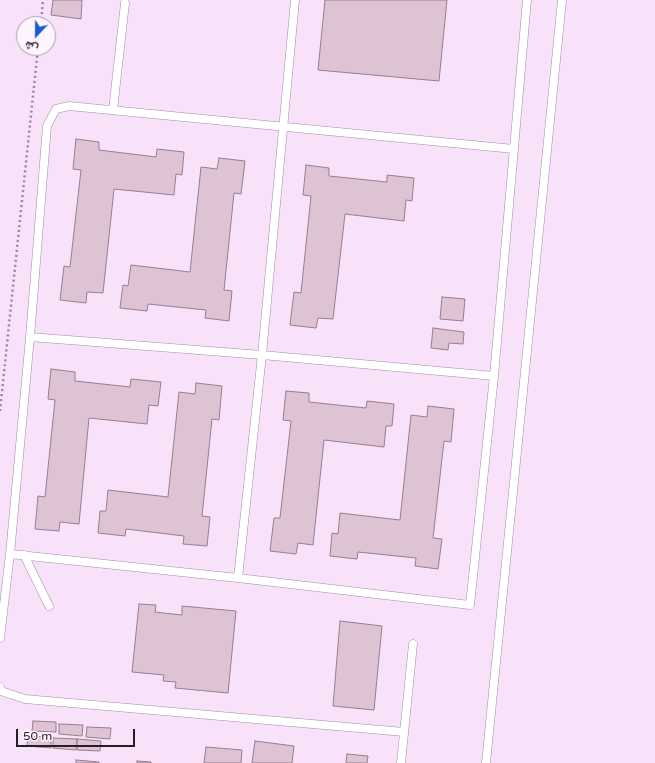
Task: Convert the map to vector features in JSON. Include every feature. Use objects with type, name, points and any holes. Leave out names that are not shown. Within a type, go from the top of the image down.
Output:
[{"type":"lane","points":[[238,578],[262,355],[295,0]]},
{"type":"lane","points":[[10,554],[238,578],[470,605],[494,376],[527,0]]},
{"type":"lane","points":[[486,763],[562,0]]},
{"type":"lane","points":[[113,110],[125,3]]},
{"type":"lane","points":[[0,638],[10,554],[30,337],[47,126],[56,109],[69,106],[514,149]]},
{"type":"lane","points":[[30,337],[262,355],[494,376]]},
{"type":"lane","points":[[24,555],[49,606]]},
{"type":"lane","points":[[401,763],[413,644]]},
{"type":"lane","points":[[0,687],[1,691],[25,699],[404,732]]},
{"type":"path","points":[[42,16],[43,0]]},
{"type":"path","points":[[0,411],[37,56]]},
{"type":"building","points":[[53,0],[82,0],[81,19],[51,15]]},
{"type":"building","points":[[325,0],[447,0],[439,81],[318,70]]},
{"type":"building","points":[[76,139],[99,142],[99,150],[156,157],[157,149],[184,152],[182,175],[176,174],[174,195],[114,189],[103,293],[87,292],[86,303],[60,300],[64,266],[70,267],[81,170],[73,169]]},
{"type":"building","points":[[219,158],[245,161],[241,194],[234,193],[224,290],[232,291],[229,321],[205,318],[206,310],[148,304],[147,311],[120,308],[123,285],[128,286],[131,265],[190,272],[201,167],[217,169]]},
{"type":"building","points":[[306,165],[329,168],[329,176],[387,182],[387,175],[414,178],[412,201],[406,200],[404,221],[345,214],[333,319],[318,318],[316,328],[290,325],[294,292],[301,293],[311,196],[303,195]]},
{"type":"building","points":[[442,297],[465,299],[463,321],[440,319]]},
{"type":"building","points":[[433,328],[464,332],[463,344],[449,343],[448,350],[431,348]]},
{"type":"building","points":[[51,369],[75,372],[75,381],[130,387],[131,379],[161,382],[158,406],[149,405],[147,424],[89,418],[79,524],[60,522],[59,531],[35,529],[38,496],[45,497],[55,400],[48,399]]},
{"type":"building","points":[[196,383],[222,386],[219,420],[212,419],[202,516],[210,517],[207,546],[183,544],[184,536],[126,529],[125,536],[98,533],[100,511],[106,511],[108,490],[168,497],[179,392],[195,394]]},
{"type":"building","points":[[286,391],[309,393],[309,402],[366,408],[367,401],[394,404],[392,426],[386,426],[384,447],[324,440],[313,545],[298,543],[296,554],[270,551],[274,518],[280,518],[291,421],[283,420]]},
{"type":"building","points":[[428,406],[454,409],[451,442],[444,441],[433,538],[442,539],[438,569],[415,566],[416,558],[358,552],[357,559],[330,556],[332,533],[338,534],[340,513],[400,520],[411,415],[427,417]]},
{"type":"building","points":[[139,604],[156,605],[155,612],[182,615],[182,606],[236,611],[228,693],[175,688],[176,682],[163,681],[164,675],[132,672]]},
{"type":"building","points":[[340,621],[382,626],[374,710],[333,706]]},
{"type":"building","points":[[33,721],[56,722],[56,732],[32,731]]},
{"type":"building","points":[[59,724],[83,725],[82,736],[59,734]]},
{"type":"building","points":[[87,727],[111,728],[110,739],[86,737]]},
{"type":"building","points":[[28,736],[51,737],[51,748],[27,746]]},
{"type":"building","points":[[53,738],[77,739],[76,750],[53,748]]},
{"type":"building","points":[[77,739],[101,741],[100,751],[77,750]]},
{"type":"building","points":[[255,741],[294,746],[292,763],[252,763]]},
{"type":"building","points":[[206,747],[242,750],[241,763],[204,763]]},
{"type":"building","points":[[347,754],[368,756],[367,763],[346,763]]},
{"type":"building","points":[[76,760],[99,762],[99,763],[76,763]]},
{"type":"building","points":[[137,761],[151,762],[151,763],[137,763]]}]
